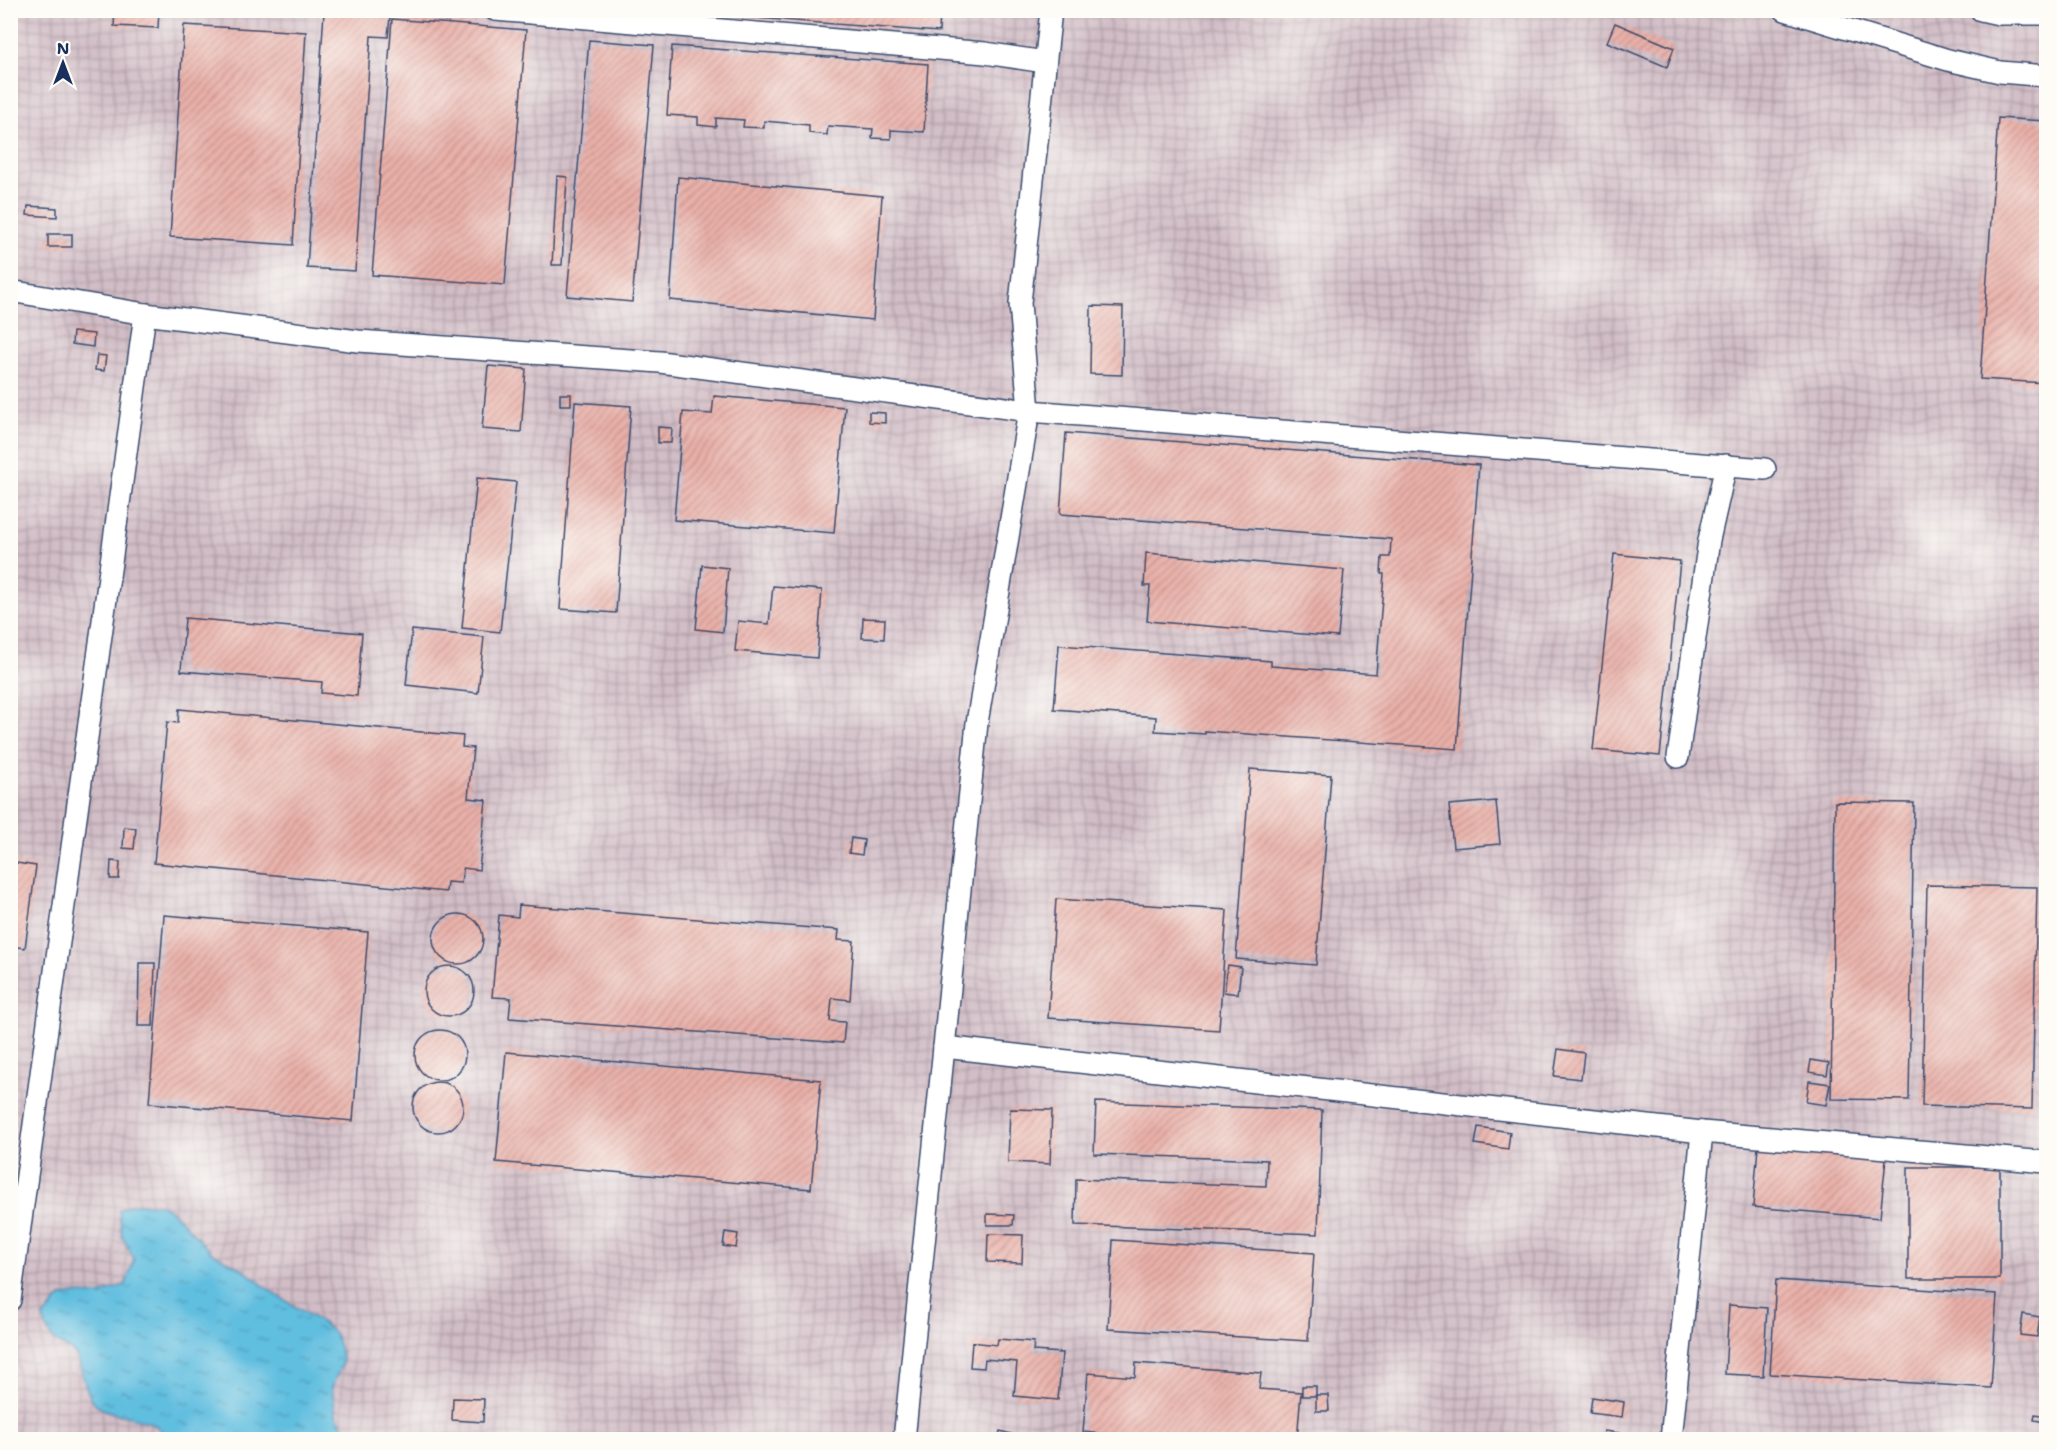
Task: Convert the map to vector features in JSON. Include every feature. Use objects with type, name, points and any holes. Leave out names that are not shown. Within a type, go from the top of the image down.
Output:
[{"type":"street","points":[[495,10],[986,53],[1045,62]]},
{"type":"street","points":[[904,1440],[977,723],[1029,411],[1020,303],[1051,10]]},
{"type":"street","points":[[1785,10],[1948,60],[2000,72],[2046,76]]},
{"type":"street","points":[[1981,10],[1999,14],[2046,14]]},
{"type":"street","points":[[10,291],[145,314],[358,341],[660,362],[1029,411],[1766,469]]},
{"type":"street","points":[[10,1300],[145,314]]},
{"type":"street","points":[[1678,757],[1709,540],[1726,465]]},
{"type":"street","points":[[944,1047],[1702,1132],[2046,1162]]},
{"type":"street","points":[[1671,1440],[1702,1132]]},
{"type":"shaded area","points":[[11,11],[2046,11],[2046,1439],[11,1439]]},
{"type":"water","points":[[132,1204],[159,1204],[171,1210],[211,1252],[244,1270],[273,1293],[324,1324],[335,1334],[343,1361],[332,1387],[336,1415],[344,1427],[368,1439],[166,1439],[155,1425],[147,1421],[109,1412],[95,1404],[88,1392],[75,1355],[71,1350],[53,1340],[43,1317],[61,1297],[74,1294],[100,1295],[126,1284],[134,1259],[122,1236],[119,1210]]},
{"type":"building","points":[[115,10],[159,10],[158,28],[114,26]]},
{"type":"building","points":[[677,10],[940,10],[939,32],[677,12]]},
{"type":"building","points":[[324,12],[390,17],[388,37],[371,36],[355,271],[307,268]]},
{"type":"building","points":[[392,19],[526,30],[505,285],[372,275]]},
{"type":"building","points":[[1615,23],[1674,48],[1667,67],[1607,42]]},
{"type":"building","points":[[184,25],[306,32],[293,245],[170,237]]},
{"type":"building","points":[[589,40],[654,45],[632,302],[567,296]]},
{"type":"building","points":[[672,46],[928,64],[924,132],[891,130],[891,139],[872,138],[873,129],[828,126],[827,135],[809,133],[809,125],[764,121],[764,128],[743,127],[744,120],[716,118],[716,127],[698,125],[698,117],[667,115]]},
{"type":"building","points":[[1998,118],[2046,121],[2046,383],[1980,379]]},
{"type":"building","points":[[557,176],[567,177],[562,265],[552,265]]},
{"type":"building","points":[[678,177],[882,196],[873,320],[670,300]]},
{"type":"building","points":[[28,206],[57,208],[57,217],[27,215]]},
{"type":"building","points":[[48,234],[72,234],[72,247],[48,247]]},
{"type":"building","points":[[1091,306],[1123,307],[1122,375],[1090,374]]},
{"type":"building","points":[[73,332],[94,334],[93,347],[72,344]]},
{"type":"building","points":[[97,355],[106,356],[104,371],[95,370]]},
{"type":"building","points":[[488,366],[526,369],[521,432],[482,429]]},
{"type":"building","points":[[560,394],[571,394],[571,405],[560,405]]},
{"type":"building","points":[[714,396],[845,407],[834,533],[674,520],[683,412],[712,414]]},
{"type":"building","points":[[575,402],[631,406],[616,613],[560,609]]},
{"type":"building","points":[[869,412],[885,413],[885,423],[869,422]]},
{"type":"building","points":[[658,427],[672,428],[671,443],[658,443]]},
{"type":"building","points":[[1066,433],[1479,465],[1457,749],[1205,731],[1205,734],[1155,731],[1156,717],[1054,709],[1059,645],[1271,661],[1271,666],[1376,674],[1384,574],[1381,574],[1382,557],[1390,557],[1391,539],[1060,514]]},
{"type":"building","points":[[477,478],[516,482],[500,632],[462,628]]},
{"type":"building","points":[[1146,553],[1344,570],[1338,637],[1147,621],[1150,586],[1144,586]]},
{"type":"building","points":[[1614,554],[1680,561],[1660,756],[1593,750]]},
{"type":"building","points":[[702,565],[728,568],[723,632],[696,629]]},
{"type":"building","points":[[773,586],[822,590],[817,658],[735,651],[738,621],[769,624]]},
{"type":"building","points":[[185,618],[362,633],[357,696],[321,693],[322,682],[181,671]]},
{"type":"building","points":[[863,618],[885,619],[884,639],[862,638]]},
{"type":"building","points":[[412,630],[484,637],[478,693],[406,685]]},
{"type":"building","points":[[179,709],[463,736],[462,747],[473,748],[468,798],[486,800],[479,870],[463,868],[461,883],[447,882],[446,892],[154,863],[167,722],[178,723]]},
{"type":"building","points":[[1250,769],[1331,775],[1316,965],[1236,959]]},
{"type":"building","points":[[1496,801],[1500,844],[1453,848],[1449,805]]},
{"type":"building","points":[[1835,802],[1914,803],[1909,1100],[1831,1099]]},
{"type":"building","points":[[124,827],[136,828],[134,849],[123,848]]},
{"type":"building","points":[[851,838],[864,840],[862,855],[849,853]]},
{"type":"building","points":[[111,861],[120,862],[119,879],[110,879]]},
{"type":"building","points":[[10,862],[36,866],[25,948],[10,946]]},
{"type":"building","points":[[1927,885],[2037,887],[2032,1109],[1922,1106]]},
{"type":"building","points":[[1056,899],[1227,910],[1219,1030],[1048,1018]]},
{"type":"building","points":[[519,905],[839,930],[838,940],[854,941],[850,1000],[832,998],[830,1021],[845,1022],[843,1043],[509,1018],[511,998],[492,997],[499,915],[518,917]]},
{"type":"building","points":[[458,914],[476,921],[483,939],[476,957],[458,964],[440,957],[433,939],[440,921]]},
{"type":"building","points":[[164,915],[368,932],[353,1121],[149,1103]]},
{"type":"building","points":[[139,963],[155,963],[153,1026],[138,1026]]},
{"type":"building","points":[[1228,965],[1241,967],[1238,994],[1224,992]]},
{"type":"building","points":[[449,966],[467,973],[474,991],[467,1009],[449,1016],[431,1009],[424,991],[431,973]]},
{"type":"building","points":[[440,1030],[458,1037],[465,1055],[458,1073],[440,1080],[422,1073],[415,1055],[422,1037]]},
{"type":"building","points":[[1558,1049],[1584,1053],[1581,1079],[1554,1076]]},
{"type":"building","points":[[506,1052],[821,1080],[811,1189],[496,1162]]},
{"type":"building","points":[[1811,1060],[1829,1063],[1827,1075],[1809,1072]]},
{"type":"building","points":[[1809,1081],[1830,1084],[1826,1105],[1806,1102]]},
{"type":"building","points":[[438,1082],[456,1089],[463,1107],[456,1125],[438,1132],[420,1125],[413,1107],[420,1089]]},
{"type":"building","points":[[1096,1102],[1322,1110],[1318,1234],[1075,1225],[1076,1179],[1266,1186],[1267,1160],[1094,1154]]},
{"type":"building","points":[[1010,1109],[1052,1110],[1050,1164],[1008,1162]]},
{"type":"building","points":[[1478,1127],[1510,1132],[1508,1149],[1475,1144]]},
{"type":"building","points":[[1758,1147],[1886,1158],[1880,1218],[1753,1207]]},
{"type":"building","points":[[1908,1167],[2000,1167],[2000,1279],[1908,1279]]},
{"type":"building","points":[[987,1214],[1014,1215],[1013,1225],[987,1225]]},
{"type":"building","points":[[725,1232],[738,1234],[736,1248],[723,1246]]},
{"type":"building","points":[[988,1234],[1023,1235],[1022,1263],[987,1262]]},
{"type":"building","points":[[1113,1240],[1314,1253],[1308,1341],[1108,1329]]},
{"type":"building","points":[[1776,1280],[1997,1294],[1991,1388],[1770,1374]]},
{"type":"building","points":[[1729,1305],[1767,1308],[1763,1376],[1725,1374]]},
{"type":"building","points":[[2023,1314],[2040,1317],[2037,1337],[2020,1335]]},
{"type":"building","points":[[998,1339],[1034,1342],[1033,1351],[1062,1353],[1058,1400],[1014,1396],[1017,1362],[985,1359],[984,1368],[970,1367],[972,1342],[997,1345]]},
{"type":"building","points":[[1136,1363],[1261,1373],[1259,1389],[1301,1392],[1297,1440],[1172,1440],[1083,1432],[1088,1373],[1135,1377]]},
{"type":"building","points":[[1302,1386],[1316,1386],[1316,1396],[1302,1396]]},
{"type":"building","points":[[1316,1395],[1328,1395],[1329,1411],[1316,1411]]},
{"type":"building","points":[[1592,1397],[1624,1402],[1622,1417],[1590,1413]]},
{"type":"building","points":[[453,1398],[484,1399],[483,1422],[452,1420]]},
{"type":"building","points":[[2035,1414],[2046,1416],[2046,1422],[2034,1420]]},
{"type":"building","points":[[1000,1431],[1019,1436],[1018,1440],[998,1440]]},
{"type":"building","points":[[1604,1431],[1626,1434],[1625,1440],[1603,1440]]}]
